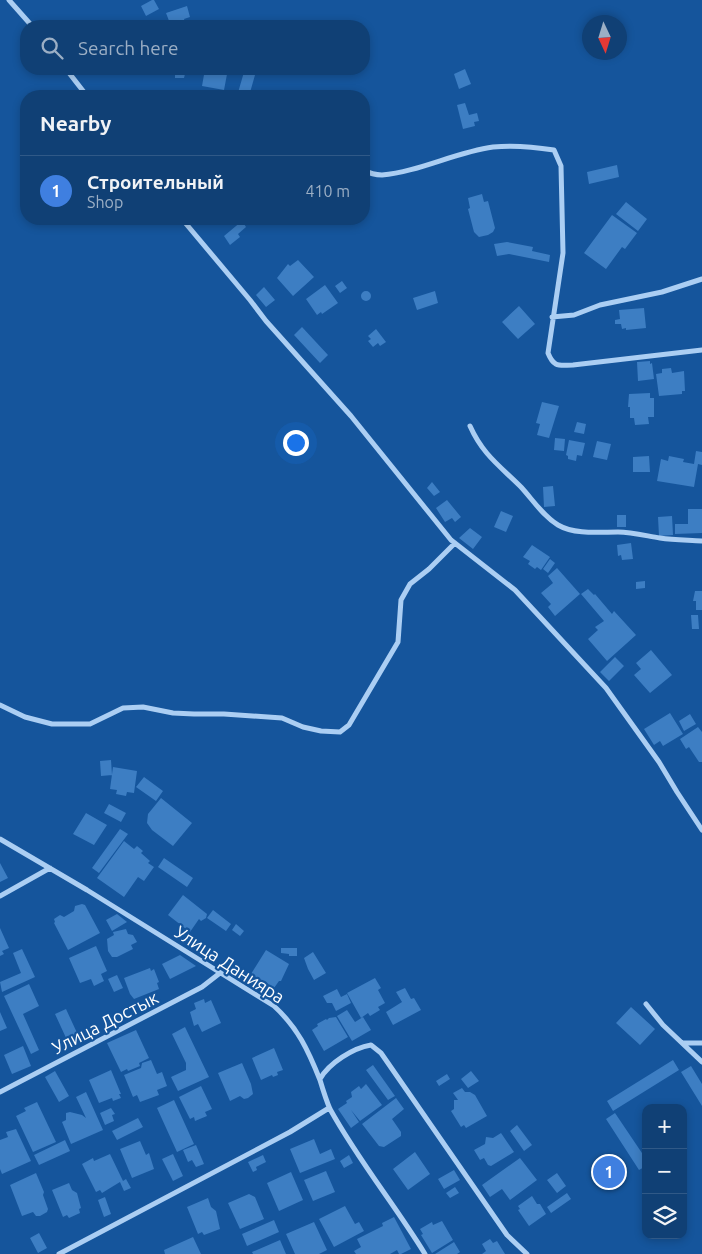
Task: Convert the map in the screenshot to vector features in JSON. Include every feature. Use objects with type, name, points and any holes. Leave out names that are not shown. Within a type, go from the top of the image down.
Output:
[{"type":"street","points":[[9,0],[27,20]]},
{"type":"street","points":[[71,75],[82,90]]},
{"type":"street","points":[[370,172],[380,175],[403,171],[462,153],[495,147],[532,147],[554,150],[562,166],[563,254],[552,317],[548,353],[551,362],[557,365],[573,365],[702,350]]},
{"type":"street","points":[[187,225],[266,321],[351,416],[455,543],[515,590],[606,688],[659,762],[676,792],[702,830]]},
{"type":"street","points":[[552,317],[574,316],[600,305],[662,292],[702,278]]},
{"type":"street","points":[[470,426],[477,441],[495,463],[559,526],[588,532],[619,532],[662,538],[702,540]]},
{"type":"street","points":[[0,705],[25,717],[52,724],[90,724],[123,708],[143,707],[155,711],[180,713],[282,718],[304,727],[321,731],[340,732],[349,725],[398,642],[401,600],[410,584],[429,569],[455,543]]},
{"type":"street","name":"Улица Данияра","points":[[0,839],[274,1006],[287,1018],[299,1033],[320,1079],[330,1108],[422,1253]]},
{"type":"street","points":[[0,896],[50,868]]},
{"type":"street","name":"Улица Достык","points":[[0,1092],[202,987],[220,973]]},
{"type":"street","points":[[646,1004],[663,1025],[702,1062]]},
{"type":"street","points":[[682,1043],[702,1043]]},
{"type":"street","points":[[320,1079],[323,1073],[350,1052],[371,1045],[381,1053],[507,1235],[527,1254]]},
{"type":"street","points":[[59,1254],[281,1137],[330,1108]]},
{"type":"building","points":[[154,0],[159,9],[146,16],[141,6]]},
{"type":"building","points":[[187,6],[190,17],[184,20],[169,20],[166,13]]},
{"type":"building","points":[[465,69],[471,84],[459,89],[454,74]]},
{"type":"building","points":[[175,75],[185,75],[184,78],[175,78]]},
{"type":"building","points":[[204,75],[227,75],[224,90],[202,86]]},
{"type":"building","points":[[243,75],[255,75],[251,90],[239,90]]},
{"type":"building","points":[[465,103],[469,115],[477,113],[479,121],[474,122],[475,126],[463,129],[457,105]]},
{"type":"building","points":[[617,165],[619,177],[589,184],[587,172]]},
{"type":"building","points":[[482,194],[484,202],[488,201],[495,228],[488,235],[479,237],[474,232],[468,209],[470,208],[468,198]]},
{"type":"building","points":[[626,202],[647,219],[638,231],[616,214]]},
{"type":"building","points":[[612,215],[637,233],[625,249],[622,247],[606,269],[584,253]]},
{"type":"building","points":[[237,225],[245,225],[246,227],[238,234],[240,237],[230,245],[224,236]]},
{"type":"building","points":[[507,242],[533,247],[532,251],[550,255],[549,262],[509,254],[497,256],[494,244]]},
{"type":"building","points":[[298,260],[314,277],[293,296],[277,278],[288,264],[290,266]]},
{"type":"building","points":[[342,281],[347,288],[340,293],[335,286]]},
{"type":"building","points":[[325,285],[338,303],[322,314],[321,312],[317,315],[306,299]]},
{"type":"building","points":[[264,287],[275,300],[266,307],[256,295]]},
{"type":"building","points":[[364,291],[368,291],[371,296],[370,300],[364,301],[361,298],[361,294]]},
{"type":"building","points":[[435,291],[438,303],[417,310],[413,298]]},
{"type":"building","points":[[519,306],[535,324],[518,339],[502,322]]},
{"type":"building","points":[[644,308],[646,328],[626,330],[626,328],[622,329],[621,324],[615,324],[615,320],[620,319],[619,310]]},
{"type":"building","points":[[302,327],[328,355],[320,363],[294,335]]},
{"type":"building","points":[[376,329],[386,342],[380,346],[378,343],[373,347],[368,341],[371,339],[368,336]]},
{"type":"building","points":[[650,361],[650,364],[652,363],[654,379],[638,381],[637,362]]},
{"type":"building","points":[[671,368],[672,373],[684,371],[685,391],[682,391],[682,394],[659,396],[656,374],[662,373],[662,369]]},
{"type":"building","points":[[650,393],[650,398],[654,398],[654,417],[648,417],[649,424],[635,425],[634,418],[630,418],[630,407],[628,407],[629,394]]},
{"type":"building","points":[[542,402],[559,406],[549,438],[537,435],[540,424],[536,423]]},
{"type":"building","points":[[577,422],[586,424],[584,434],[574,432]]},
{"type":"building","points":[[555,438],[565,439],[564,451],[554,450]]},
{"type":"building","points":[[569,440],[585,443],[582,456],[577,455],[576,461],[568,459],[566,455]]},
{"type":"building","points":[[597,441],[611,444],[607,460],[593,457]]},
{"type":"building","points":[[696,451],[702,452],[702,465],[698,464],[694,487],[657,481],[661,459],[668,461],[669,456],[684,459],[683,462],[694,464]]},
{"type":"building","points":[[649,456],[650,472],[633,472],[633,457]]},
{"type":"building","points":[[432,482],[440,492],[434,496],[427,488]]},
{"type":"building","points":[[553,486],[555,506],[544,507],[543,487]]},
{"type":"building","points":[[447,500],[461,517],[455,522],[452,518],[445,522],[436,508]]},
{"type":"building","points":[[688,509],[702,509],[702,533],[675,534],[675,524],[688,524]]},
{"type":"building","points":[[501,511],[513,516],[506,532],[494,527]]},
{"type":"building","points":[[617,515],[626,515],[626,527],[617,527]]},
{"type":"building","points":[[672,516],[673,535],[659,536],[658,517]]},
{"type":"building","points":[[470,528],[482,537],[473,549],[459,538]]},
{"type":"building","points":[[631,543],[633,559],[622,560],[621,555],[618,556],[617,545]]},
{"type":"building","points":[[532,545],[550,557],[541,570],[537,567],[535,569],[528,564],[530,561],[523,557]]},
{"type":"building","points":[[550,559],[555,563],[548,573],[543,569]]},
{"type":"building","points":[[557,568],[580,594],[555,616],[548,607],[551,604],[541,593],[553,583],[548,576]]},
{"type":"building","points":[[645,581],[645,588],[636,589],[636,582]]},
{"type":"building","points":[[588,589],[595,594],[612,614],[614,611],[636,635],[607,661],[588,639],[598,630],[595,627],[604,621],[581,594]]},
{"type":"building","points":[[695,591],[702,591],[702,610],[696,610],[696,601],[693,601]]},
{"type":"building","points":[[691,615],[698,615],[699,629],[692,629]]},
{"type":"building","points":[[651,650],[672,675],[650,693],[634,675],[641,669],[636,663]]},
{"type":"building","points":[[615,657],[624,666],[609,681],[600,672]]},
{"type":"building","points":[[670,713],[683,734],[663,746],[660,741],[654,745],[644,729]]},
{"type":"building","points":[[690,714],[696,724],[684,731],[679,721]]},
{"type":"building","points":[[698,727],[702,732],[702,762],[699,762],[689,747],[686,749],[680,739]]},
{"type":"building","points":[[111,760],[112,775],[101,776],[100,761]]},
{"type":"building","points":[[113,767],[137,771],[134,793],[127,792],[126,796],[116,794],[117,790],[110,789]]},
{"type":"building","points":[[144,777],[163,791],[156,801],[136,787]]},
{"type":"building","points":[[161,798],[192,823],[173,846],[152,830],[147,823],[148,814]]},
{"type":"building","points":[[109,804],[126,813],[121,822],[104,813]]},
{"type":"building","points":[[86,813],[107,825],[94,845],[73,834]]},
{"type":"building","points":[[120,829],[128,834],[99,873],[92,868]]},
{"type":"building","points":[[124,841],[134,849],[137,846],[143,851],[141,853],[150,861],[148,863],[154,867],[144,881],[138,877],[124,897],[97,878]]},
{"type":"building","points":[[164,858],[193,878],[187,887],[158,867]]},
{"type":"building","points":[[0,863],[8,878],[0,882]]},
{"type":"building","points":[[183,895],[207,914],[206,918],[201,921],[199,919],[190,932],[168,915]]},
{"type":"building","points":[[85,905],[100,933],[68,950],[54,923],[54,919],[60,915],[64,917],[74,911],[75,906]]},
{"type":"building","points":[[213,910],[231,924],[226,931],[207,918]]},
{"type":"building","points":[[117,914],[127,922],[112,931],[106,920]]},
{"type":"building","points":[[236,924],[244,931],[240,936],[232,930]]},
{"type":"building","points":[[0,928],[9,948],[2,951],[4,954],[0,956]]},
{"type":"building","points":[[126,929],[128,934],[133,935],[137,942],[131,945],[133,949],[117,957],[112,957],[108,951],[107,939],[114,935],[113,932]]},
{"type":"building","points":[[96,946],[107,971],[101,974],[104,981],[94,986],[91,979],[80,983],[69,958]]},
{"type":"building","points":[[281,948],[297,948],[297,956],[281,953]]},
{"type":"building","points":[[22,949],[35,977],[2,992],[0,982],[21,973],[13,953]]},
{"type":"building","points":[[266,950],[289,964],[281,981],[274,988],[251,974]]},
{"type":"building","points":[[313,952],[326,973],[314,980],[304,958]]},
{"type":"building","points":[[180,955],[196,966],[170,979],[162,964]]},
{"type":"building","points":[[150,968],[151,971],[154,969],[159,982],[157,983],[159,989],[134,999],[124,978]]},
{"type":"building","points":[[117,975],[123,988],[114,992],[108,979]]},
{"type":"building","points":[[375,978],[381,988],[378,990],[385,1003],[378,1007],[380,1010],[370,1016],[368,1013],[361,1018],[347,993]]},
{"type":"building","points":[[29,984],[39,1006],[23,1014],[39,1050],[31,1054],[4,996]]},
{"type":"building","points":[[405,988],[411,999],[414,998],[421,1010],[393,1025],[386,1012],[402,1002],[396,992]]},
{"type":"building","points":[[337,989],[341,997],[347,994],[351,1003],[336,1011],[332,1003],[327,1003],[323,996]]},
{"type":"building","points":[[204,999],[205,1003],[211,1000],[221,1023],[202,1032],[198,1024],[194,1026],[190,1012],[196,1009],[194,1003]]},
{"type":"building","points":[[631,1007],[655,1029],[640,1045],[616,1023]]},
{"type":"building","points":[[66,1009],[78,1035],[67,1040],[55,1014]]},
{"type":"building","points":[[347,1010],[355,1022],[363,1017],[371,1030],[352,1041],[337,1016]]},
{"type":"building","points":[[0,1012],[7,1028],[0,1031]]},
{"type":"building","points":[[336,1017],[348,1037],[324,1051],[312,1030],[318,1026],[317,1024],[326,1019]]},
{"type":"building","points":[[185,1027],[209,1077],[178,1091],[171,1077],[186,1070],[186,1063],[172,1034]]},
{"type":"building","points":[[136,1030],[149,1058],[139,1063],[140,1066],[121,1072],[107,1043]]},
{"type":"building","points":[[23,1046],[31,1066],[12,1074],[4,1055]]},
{"type":"building","points":[[274,1048],[283,1070],[277,1072],[278,1075],[273,1077],[272,1075],[261,1080],[252,1058]]},
{"type":"building","points":[[151,1060],[157,1074],[162,1072],[167,1086],[157,1090],[159,1095],[140,1102],[137,1095],[133,1097],[124,1075],[141,1068],[142,1063]]},
{"type":"building","points":[[673,1060],[679,1070],[613,1111],[607,1101]]},
{"type":"building","points":[[242,1063],[253,1094],[248,1098],[244,1099],[240,1096],[230,1101],[218,1073]]},
{"type":"building","points":[[373,1065],[395,1096],[388,1100],[366,1070]]},
{"type":"building","points":[[691,1066],[702,1084],[702,1106],[681,1072]]},
{"type":"building","points":[[111,1070],[121,1098],[113,1101],[112,1098],[99,1103],[89,1080]]},
{"type":"building","points":[[55,1071],[69,1096],[59,1102],[45,1077]]},
{"type":"building","points":[[471,1071],[479,1081],[468,1088],[461,1079]]},
{"type":"building","points":[[447,1074],[450,1079],[439,1086],[436,1081]]},
{"type":"building","points":[[366,1084],[382,1105],[360,1121],[351,1110],[359,1122],[351,1128],[338,1109],[352,1097],[351,1092],[359,1086],[361,1089]]},
{"type":"building","points":[[201,1086],[212,1109],[205,1112],[207,1116],[195,1121],[194,1117],[190,1119],[179,1097]]},
{"type":"building","points":[[462,1088],[465,1092],[475,1095],[487,1116],[466,1128],[464,1125],[461,1127],[451,1111],[454,1109],[454,1100],[458,1100],[453,1093]]},
{"type":"building","points":[[86,1092],[103,1130],[71,1144],[62,1122],[66,1120],[66,1113],[70,1112],[86,1118],[76,1097]]},
{"type":"building","points":[[396,1098],[404,1109],[392,1119],[401,1132],[401,1136],[384,1147],[379,1146],[362,1124]]},
{"type":"building","points":[[174,1100],[194,1144],[177,1152],[157,1108]]},
{"type":"building","points":[[37,1102],[56,1142],[33,1152],[16,1116],[26,1111],[24,1108]]},
{"type":"building","points":[[111,1108],[115,1114],[112,1115],[114,1121],[105,1125],[100,1113]]},
{"type":"building","points":[[615,1113],[642,1153],[642,1168],[639,1170],[606,1119]]},
{"type":"building","points":[[138,1118],[143,1127],[117,1140],[112,1131]]},
{"type":"building","points":[[517,1125],[532,1145],[524,1151],[510,1131]]},
{"type":"building","points":[[16,1129],[31,1161],[2,1174],[0,1169],[0,1140],[8,1137],[6,1132]]},
{"type":"building","points":[[501,1133],[514,1152],[491,1166],[488,1165],[484,1158],[480,1160],[474,1150],[485,1144],[486,1137],[493,1138]]},
{"type":"building","points":[[314,1139],[320,1154],[331,1149],[335,1159],[300,1173],[290,1149]]},
{"type":"building","points":[[65,1140],[70,1151],[39,1165],[34,1155]]},
{"type":"building","points":[[140,1141],[146,1155],[149,1153],[154,1169],[132,1178],[120,1149]]},
{"type":"building","points":[[196,1145],[204,1164],[196,1167],[192,1160],[188,1162],[183,1150]]},
{"type":"building","points":[[415,1152],[430,1174],[408,1190],[393,1169]]},
{"type":"building","points":[[110,1154],[123,1181],[126,1179],[131,1188],[124,1191],[120,1182],[102,1193],[100,1190],[96,1192],[82,1164],[93,1158],[94,1161]]},
{"type":"building","points":[[173,1154],[183,1176],[173,1181],[162,1159]]},
{"type":"building","points":[[263,1155],[266,1162],[256,1167],[257,1170],[253,1172],[248,1162]]},
{"type":"building","points":[[349,1155],[353,1163],[344,1168],[340,1161]]},
{"type":"building","points":[[520,1158],[537,1180],[510,1200],[502,1189],[490,1197],[482,1185]]},
{"type":"building","points":[[454,1170],[460,1180],[444,1189],[438,1179]]},
{"type":"building","points":[[326,1171],[335,1192],[313,1201],[304,1180]]},
{"type":"building","points":[[291,1172],[303,1200],[279,1211],[267,1183]]},
{"type":"building","points":[[36,1173],[44,1192],[43,1195],[48,1209],[47,1212],[40,1216],[36,1216],[33,1212],[22,1216],[10,1185]]},
{"type":"building","points":[[557,1173],[566,1186],[557,1193],[547,1180]]},
{"type":"building","points":[[69,1183],[72,1190],[77,1193],[81,1208],[79,1209],[80,1213],[69,1218],[67,1215],[63,1217],[52,1190]]},
{"type":"building","points":[[455,1187],[459,1193],[450,1198],[446,1193]]},
{"type":"building","points":[[567,1193],[571,1199],[551,1213],[547,1207]]},
{"type":"building","points":[[249,1194],[255,1197],[264,1219],[240,1229],[228,1203]]},
{"type":"building","points":[[532,1196],[546,1214],[529,1226],[518,1210],[520,1209],[518,1206]]},
{"type":"building","points":[[105,1197],[111,1214],[104,1217],[98,1200]]},
{"type":"building","points":[[208,1198],[211,1207],[216,1211],[220,1229],[204,1235],[202,1232],[198,1234],[187,1207]]},
{"type":"building","points":[[345,1206],[355,1224],[359,1222],[364,1231],[334,1247],[319,1219]]},
{"type":"building","points":[[394,1217],[411,1249],[401,1254],[397,1250],[390,1254],[356,1254],[354,1251],[361,1247],[357,1239],[383,1226],[382,1223]]},
{"type":"building","points":[[274,1220],[279,1232],[247,1246],[242,1234]]},
{"type":"building","points":[[442,1221],[453,1240],[432,1253],[421,1235],[423,1234],[420,1229],[432,1222],[433,1225]]},
{"type":"building","points":[[314,1222],[327,1250],[319,1254],[295,1254],[286,1234]]},
{"type":"building","points":[[39,1233],[47,1248],[38,1253],[30,1238]]},
{"type":"building","points":[[193,1237],[201,1254],[165,1254],[164,1250]]},
{"type":"building","points":[[490,1239],[493,1243],[497,1241],[505,1254],[482,1254],[486,1251],[482,1244]]},
{"type":"building","points":[[280,1240],[286,1254],[253,1254],[252,1252]]},
{"type":"building","points":[[454,1242],[460,1252],[457,1254],[435,1254]]},
{"type":"place","name":"Строительный","points":[[609,1172]]}]
